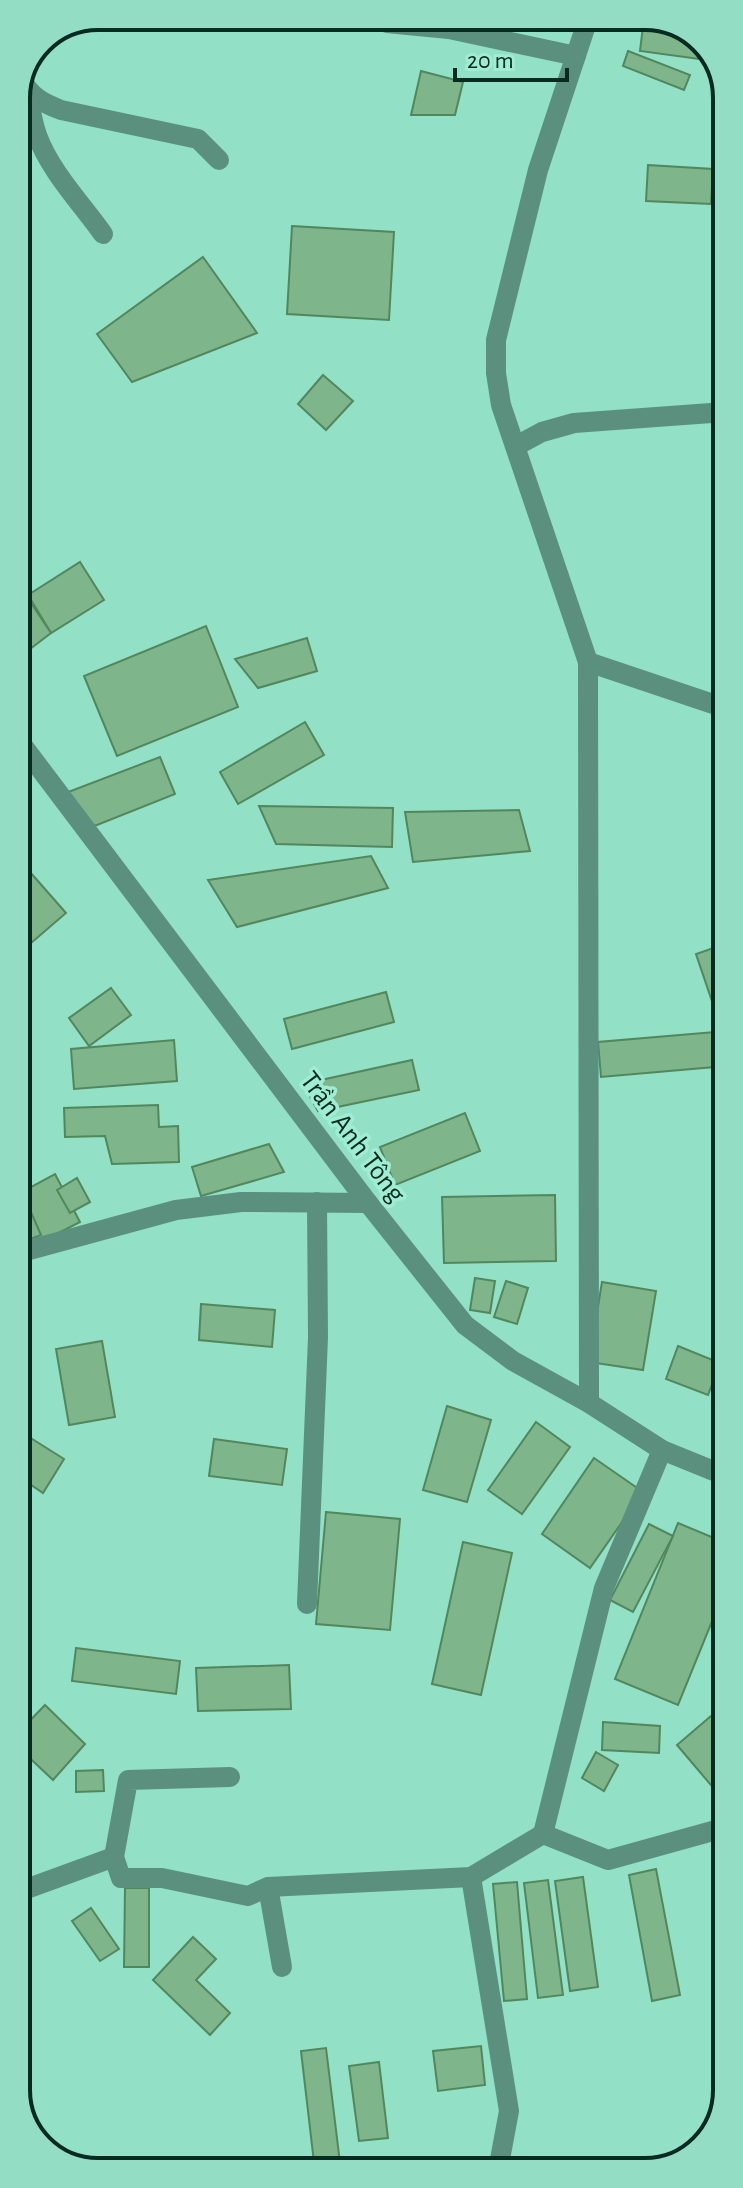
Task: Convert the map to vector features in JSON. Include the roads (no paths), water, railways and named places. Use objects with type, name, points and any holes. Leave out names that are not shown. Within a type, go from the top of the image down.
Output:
[{"type":"street","points":[[454,30],[576,56]]},
{"type":"street","points":[[584,30],[538,170],[496,340],[496,373],[501,405],[588,662],[589,1403]]},
{"type":"street","points":[[30,92],[41,103],[61,110],[198,139],[219,160]]},
{"type":"street","points":[[30,109],[43,148],[103,234]]},
{"type":"street","points":[[516,446],[542,432],[574,423],[713,413]]},
{"type":"street","points":[[588,662],[713,704]]},
{"type":"street","name":"Trần Anh Tông","points":[[30,755],[368,1203],[465,1325],[513,1361],[589,1403],[662,1450],[713,1471]]},
{"type":"street","points":[[30,1250],[176,1210],[241,1202],[368,1203]]},
{"type":"street","points":[[307,1604],[318,1337],[317,1202]]},
{"type":"street","points":[[230,1777],[128,1780],[114,1857],[121,1878],[162,1878],[248,1896],[268,1887],[471,1877],[543,1834],[604,1588],[662,1450]]},
{"type":"street","points":[[543,1834],[608,1860],[713,1831]]},
{"type":"street","points":[[30,1888],[114,1857]]},
{"type":"street","points":[[471,1877],[509,2111],[500,2158]]},
{"type":"street","points":[[268,1887],[282,1967]]}]
